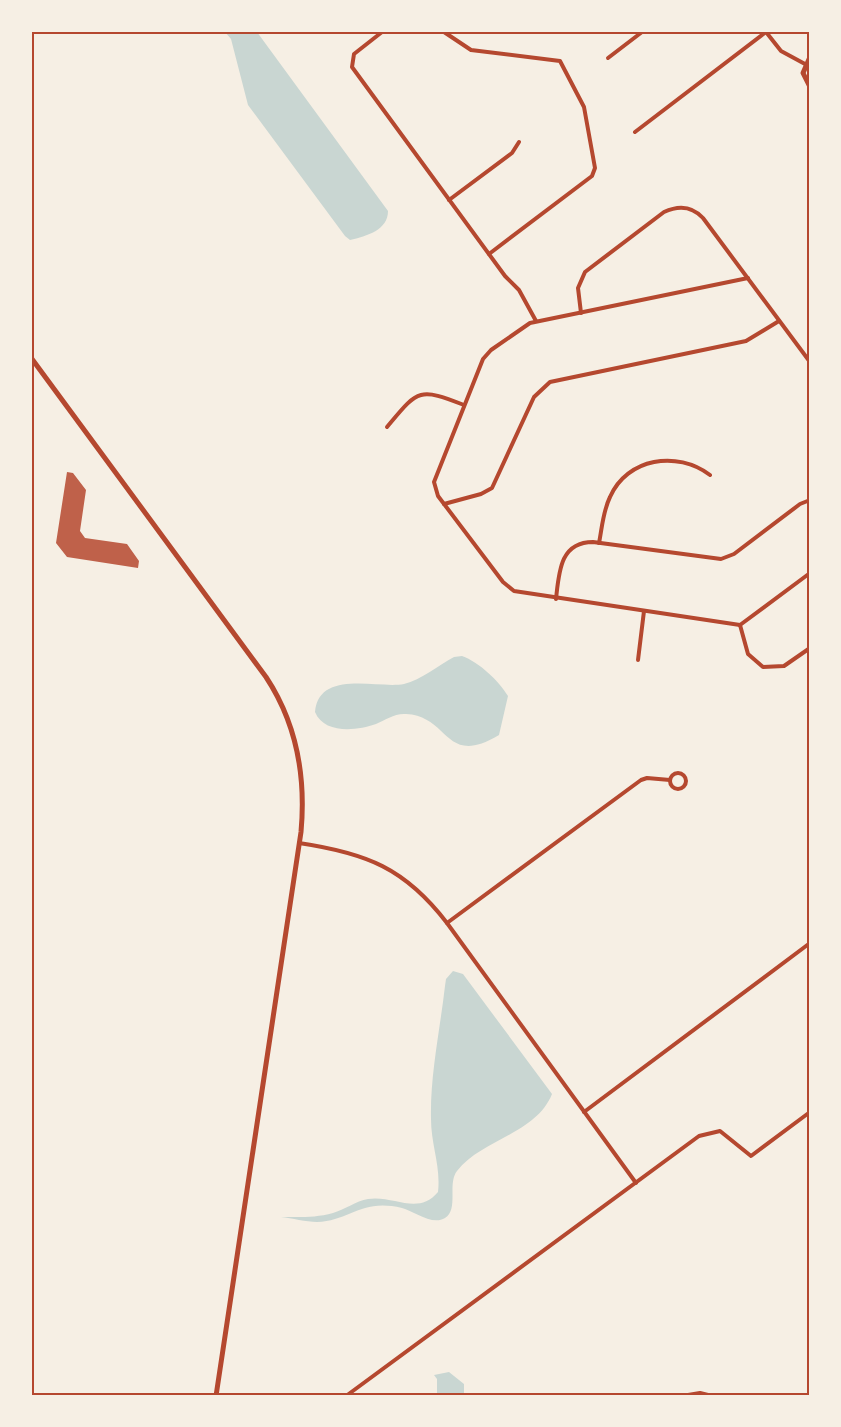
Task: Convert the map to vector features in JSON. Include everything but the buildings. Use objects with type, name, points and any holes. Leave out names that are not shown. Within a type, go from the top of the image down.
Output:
[{"type":"street","points":[[382,32],[354,54],[352,67],[506,277],[518,287],[536,321]]},
{"type":"street","points":[[444,32],[469,49],[563,63],[584,107],[595,171],[592,176],[489,254]]},
{"type":"street","points":[[608,58],[642,32]]},
{"type":"street","points":[[635,132],[766,32],[781,51],[805,64]]},
{"type":"street","points":[[810,57],[805,64],[803,76],[810,87]]},
{"type":"street","points":[[450,200],[512,153],[519,141]]},
{"type":"street","points":[[581,313],[578,288],[586,270],[664,212],[683,207],[702,217],[809,359]]},
{"type":"street","points":[[748,278],[536,321],[523,326],[488,352],[436,472],[434,485],[444,504],[509,589],[519,593],[740,625],[810,573]]},
{"type":"street","points":[[444,504],[481,494],[492,488],[534,396],[550,382],[746,341],[779,321]]},
{"type":"street","points":[[32,359],[273,688],[291,726],[300,764],[303,806],[299,843],[216,1395]]},
{"type":"street","points":[[387,427],[408,402],[421,394],[437,395],[464,405]]},
{"type":"street","points":[[600,543],[609,498],[619,482],[632,470],[652,462],[673,460],[691,464],[710,475]]},
{"type":"street","points":[[556,599],[559,571],[565,555],[578,544],[600,543],[721,559],[734,554],[800,504],[810,500]]},
{"type":"street","points":[[638,660],[644,611]]},
{"type":"street","points":[[740,625],[745,647],[755,662],[763,667],[778,668],[810,648]]},
{"type":"street","points":[[678,773],[683,775],[686,781],[683,787],[678,789],[672,785],[670,780],[678,773]]},
{"type":"street","points":[[447,923],[641,780],[647,778],[670,780]]},
{"type":"street","points":[[299,843],[339,849],[385,866],[423,894],[447,923],[636,1183]]},
{"type":"street","points":[[584,1112],[810,943]]},
{"type":"street","points":[[346,1395],[699,1136],[720,1131],[751,1156],[810,1112]]},
{"type":"street","points":[[682,1395],[693,1393],[712,1395]]},
{"type":"shaded area","points":[[225,32],[257,32],[388,211],[384,223],[375,231],[350,240],[345,236],[248,105],[231,39]]},
{"type":"shaded area","points":[[462,656],[488,673],[508,696],[499,735],[481,744],[467,746],[457,743],[431,723],[420,717],[406,714],[368,726],[341,729],[326,724],[315,712],[319,699],[327,690],[351,684],[404,684],[423,676],[454,657]]},
{"type":"shaded area","points":[[453,971],[463,974],[552,1094],[544,1107],[522,1128],[480,1151],[457,1171],[454,1176],[451,1209],[445,1218],[429,1219],[402,1208],[388,1206],[366,1208],[328,1221],[317,1222],[281,1217],[326,1215],[368,1199],[422,1203],[438,1192],[438,1173],[431,1129],[432,1086],[446,979]]},
{"type":"shaded area","points":[[449,1372],[464,1384],[464,1395],[437,1395],[437,1379],[434,1375]]}]
